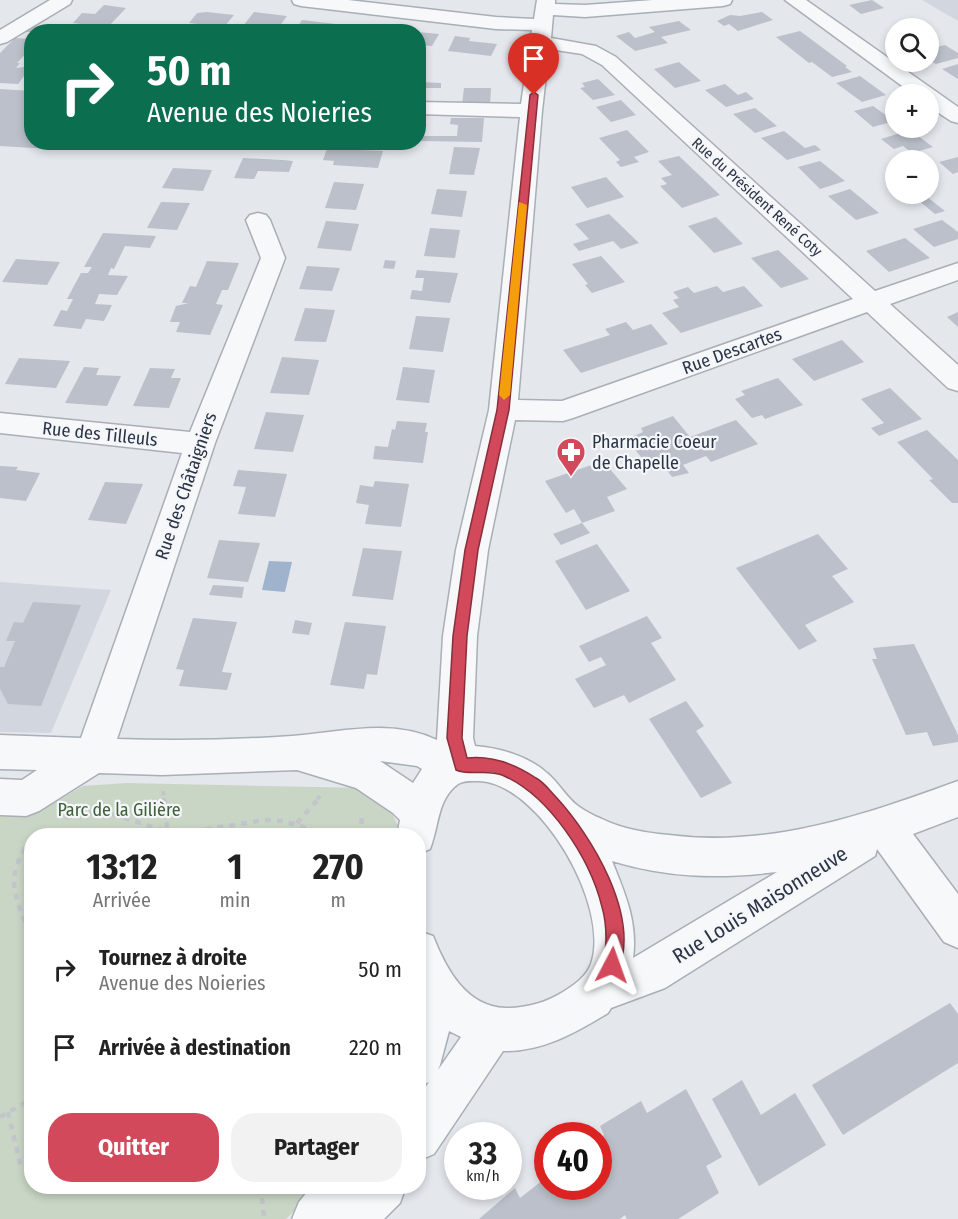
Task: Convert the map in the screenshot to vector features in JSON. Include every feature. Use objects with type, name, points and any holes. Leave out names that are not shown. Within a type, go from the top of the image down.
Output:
[{"type":"street","points":[[0,38],[63,0]]},
{"type":"street","points":[[301,0],[496,23],[544,19],[585,11],[723,0]]},
{"type":"street","points":[[794,0],[912,84]]},
{"type":"street","points":[[455,768],[460,636],[472,550],[503,410],[531,111],[544,19]]},
{"type":"street","name":"Rue du Président René Coty","points":[[544,19],[583,47],[605,56],[958,381]]},
{"type":"street","points":[[939,104],[958,117]]},
{"type":"street","points":[[426,108],[531,111]]},
{"type":"street","name":"Rue des Châtaigniers","points":[[93,756],[200,444],[246,320],[273,258],[258,220]]},
{"type":"street","name":"Rue Descartes","points":[[503,410],[563,411],[958,271]]},
{"type":"street","name":"Rue des Tilleuls","points":[[0,423],[200,444]]},
{"type":"street","points":[[0,752],[162,758],[293,753],[372,743],[421,750],[455,768]]},
{"type":"street","points":[[293,753],[366,773],[399,795],[418,825]]},
{"type":"street","points":[[0,797],[26,798],[93,756]]},
{"type":"street","points":[[418,825],[429,792],[439,778],[455,768],[482,763],[503,768],[533,784],[567,820],[585,847],[602,879],[611,909],[615,938],[612,965],[600,991],[582,1007],[547,1023],[521,1029],[493,1028],[468,1019],[427,970]]},
{"type":"street","name":"Rue Louis Maisonneuve","points":[[567,820],[603,839],[652,853],[691,858],[733,858],[779,853],[885,827],[958,799]]},
{"type":"street","points":[[885,827],[958,928]]},
{"type":"street","name":"Rue Louis Maisonneuve","points":[[600,991],[650,973],[885,827]]},
{"type":"street","points":[[426,1038],[431,1021],[427,970]]},
{"type":"street","points":[[426,1126],[493,1028]]},
{"type":"street","points":[[316,1219],[336,1194]]},
{"type":"street","points":[[351,1219],[375,1194]]},
{"type":"path","points":[[55,822],[63,818],[109,812],[154,828]]},
{"type":"path","points":[[209,828],[260,819],[280,819],[310,828]]},
{"type":"path","points":[[24,849],[13,871],[12,890],[24,918]]},
{"type":"path","points":[[0,1117],[24,1103]]},
{"type":"path","points":[[8,1112],[21,1168]]},
{"type":"path","points":[[262,1194],[264,1219]]},
{"type":"shaded area","points":[[922,0],[958,0],[958,21]]},
{"type":"shaded area","points":[[0,582],[111,590],[51,733],[0,732]]},
{"type":"green space","name":"Parc de la Gilière","points":[[127,783],[363,788],[391,812],[399,828],[24,828],[24,1194],[312,1194],[286,1219],[0,1219],[0,816],[40,811],[83,786]]},
{"type":"water","points":[[269,561],[292,562],[285,592],[262,590]]},
{"type":"building","points":[[872,0],[884,8],[861,14],[849,5]]},
{"type":"building","points":[[104,5],[126,8],[111,24],[73,23],[82,13],[95,14]]},
{"type":"building","points":[[254,12],[287,16],[281,24],[245,24]]},
{"type":"building","points":[[762,12],[773,20],[738,31],[729,24],[724,26],[717,21],[730,15],[740,16]]},
{"type":"building","points":[[197,13],[234,15],[226,24],[189,23]]},
{"type":"building","points":[[302,20],[336,24],[299,24]]},
{"type":"building","points":[[679,21],[691,30],[661,37],[668,43],[635,51],[616,36],[629,32],[635,38],[655,32],[649,27]]},
{"type":"building","points":[[800,31],[852,72],[832,77],[812,62],[809,63],[776,37]]},
{"type":"building","points":[[426,33],[439,34],[432,46],[426,46]]},
{"type":"building","points":[[455,36],[470,38],[469,41],[497,44],[491,56],[448,51]]},
{"type":"building","points":[[15,38],[24,39],[24,56],[17,63],[20,63],[16,68],[24,67],[24,76],[18,84],[0,83],[0,53]]},
{"type":"building","points":[[945,45],[958,53],[958,58],[939,63],[939,47]]},
{"type":"building","points":[[679,62],[701,81],[675,88],[654,69]]},
{"type":"building","points":[[958,64],[958,79],[942,69]]},
{"type":"building","points":[[860,76],[885,95],[862,102],[836,83]]},
{"type":"building","points":[[598,79],[615,95],[593,100],[580,88],[585,87],[582,83]]},
{"type":"building","points":[[426,82],[441,83],[441,88],[426,88]]},
{"type":"building","points":[[725,84],[738,95],[746,92],[754,99],[726,107],[705,90]]},
{"type":"building","points":[[464,88],[491,88],[490,106],[462,105]]},
{"type":"building","points":[[0,89],[24,90],[24,147],[0,146]]},
{"type":"building","points":[[621,100],[636,115],[611,122],[596,107]]},
{"type":"building","points":[[873,106],[885,115],[885,124],[873,127],[854,111]]},
{"type":"building","points":[[755,108],[777,126],[755,133],[733,114]]},
{"type":"building","points":[[451,118],[484,118],[482,142],[426,141],[426,136],[457,136],[458,125],[450,124]]},
{"type":"building","points":[[627,130],[649,152],[634,157],[639,162],[621,167],[616,162],[620,160],[599,138]]},
{"type":"building","points":[[784,131],[805,148],[815,145],[821,150],[787,160],[761,138]]},
{"type":"building","points":[[921,138],[933,147],[908,150],[903,146],[894,149],[881,139]]},
{"type":"building","points":[[454,147],[480,148],[474,175],[449,174]]},
{"type":"building","points":[[327,150],[383,151],[378,168],[333,165],[334,161],[323,160]]},
{"type":"building","points":[[679,156],[720,195],[682,208],[660,186],[667,184],[661,178],[672,175],[658,161]]},
{"type":"building","points":[[958,157],[958,172],[953,174],[939,162]]},
{"type":"building","points":[[243,158],[293,161],[289,172],[258,171],[254,179],[234,178]]},
{"type":"building","points":[[820,161],[845,181],[820,189],[798,167]]},
{"type":"building","points":[[173,168],[212,170],[203,191],[162,188]]},
{"type":"building","points":[[606,177],[624,197],[587,208],[571,187]]},
{"type":"building","points":[[334,182],[364,184],[356,210],[325,208]]},
{"type":"building","points":[[437,189],[467,191],[462,217],[431,214]]},
{"type":"building","points":[[850,189],[879,213],[856,220],[828,196]]},
{"type":"building","points":[[161,202],[190,203],[177,230],[147,228]]},
{"type":"building","points":[[923,204],[936,204],[945,211],[935,214]]},
{"type":"building","points":[[609,214],[639,243],[621,249],[613,241],[579,251],[573,244],[589,239],[575,224]]},
{"type":"building","points":[[716,217],[743,244],[714,253],[688,226]]},
{"type":"building","points":[[942,220],[958,232],[958,239],[934,247],[913,229]]},
{"type":"building","points":[[326,221],[359,224],[351,251],[317,248]]},
{"type":"building","points":[[430,228],[460,230],[455,258],[424,256]]},
{"type":"building","points":[[103,233],[156,236],[150,248],[125,246],[114,269],[111,268],[108,275],[128,276],[117,295],[99,294],[95,304],[112,305],[104,321],[86,319],[81,329],[53,326],[61,310],[67,311],[73,299],[67,299],[81,273],[88,273],[92,267],[84,267]]},
{"type":"building","points":[[905,238],[930,258],[889,272],[866,251]]},
{"type":"building","points":[[778,250],[809,279],[781,288],[751,258]]},
{"type":"building","points":[[601,256],[625,282],[592,293],[585,285],[588,284],[572,264]]},
{"type":"building","points":[[16,259],[60,262],[47,285],[2,282]]},
{"type":"building","points":[[385,260],[396,261],[394,269],[383,268]]},
{"type":"building","points":[[207,261],[239,263],[228,290],[222,290],[216,304],[223,305],[210,335],[176,332],[180,322],[170,322],[176,306],[189,303],[182,303],[190,286],[196,287]]},
{"type":"building","points":[[307,266],[340,268],[332,291],[299,289]]},
{"type":"building","points":[[417,270],[458,273],[450,303],[410,299],[412,290],[422,291],[424,278],[415,278]]},
{"type":"building","points":[[717,286],[723,292],[744,286],[763,306],[681,333],[662,313],[679,307],[673,300],[679,298],[673,292],[688,287],[694,293]]},
{"type":"building","points":[[305,308],[335,310],[326,342],[294,341]]},
{"type":"building","points":[[958,312],[958,327],[947,317]]},
{"type":"building","points":[[416,316],[450,318],[443,352],[409,349]]},
{"type":"building","points":[[626,322],[633,330],[651,324],[668,344],[581,373],[563,350],[610,335],[605,329]]},
{"type":"building","points":[[842,340],[864,362],[814,381],[792,359]]},
{"type":"building","points":[[282,357],[319,360],[309,395],[270,393]]},
{"type":"building","points":[[19,358],[70,361],[56,388],[5,384]]},
{"type":"building","points":[[84,367],[99,368],[96,375],[121,376],[107,406],[65,403]]},
{"type":"building","points":[[403,367],[435,370],[429,403],[396,400]]},
{"type":"building","points":[[150,368],[175,369],[171,378],[181,378],[169,408],[133,406]]},
{"type":"building","points":[[778,378],[803,405],[765,419],[762,415],[752,418],[735,399],[745,395],[741,391]]},
{"type":"building","points":[[890,388],[922,419],[879,436],[871,428],[884,423],[861,399]]},
{"type":"building","points":[[266,412],[304,415],[293,452],[254,449]]},
{"type":"building","points":[[673,416],[690,437],[736,420],[758,444],[711,462],[706,456],[683,465],[689,473],[672,477],[663,465],[651,470],[627,439],[643,432],[641,428]]},
{"type":"building","points":[[397,421],[427,423],[425,432],[428,432],[423,463],[373,459],[375,446],[388,447],[392,429],[395,430]]},
{"type":"building","points":[[927,430],[958,460],[958,503],[952,503],[929,480],[933,479],[897,442]]},
{"type":"building","points":[[603,461],[627,489],[607,497],[615,511],[582,523],[574,509],[566,513],[545,481]]},
{"type":"building","points":[[0,466],[18,467],[16,470],[40,473],[26,501],[0,498]]},
{"type":"building","points":[[238,470],[287,474],[275,517],[238,514],[246,487],[233,486]]},
{"type":"building","points":[[375,481],[409,484],[401,527],[365,524],[369,505],[356,503],[360,485],[373,487]]},
{"type":"building","points":[[105,482],[143,484],[126,524],[88,520]]},
{"type":"building","points":[[582,523],[590,533],[561,545],[553,534]]},
{"type":"building","points":[[818,534],[848,569],[832,576],[854,602],[805,625],[817,641],[799,650],[736,568]]},
{"type":"building","points":[[219,540],[260,543],[248,582],[207,578]]},
{"type":"building","points":[[597,544],[630,591],[586,610],[555,561]]},
{"type":"building","points":[[363,548],[402,551],[393,600],[352,596]]},
{"type":"building","points":[[213,585],[244,587],[242,598],[209,595]]},
{"type":"building","points":[[33,602],[81,605],[41,706],[8,704],[0,689],[0,667],[4,667],[15,641],[6,641],[14,622],[23,623]]},
{"type":"building","points":[[647,616],[662,638],[651,643],[676,680],[629,703],[624,695],[594,708],[575,679],[606,665],[601,657],[589,662],[579,646]]},
{"type":"building","points":[[193,618],[237,622],[222,672],[232,673],[227,690],[179,686],[184,670],[176,669]]},
{"type":"building","points":[[295,620],[312,623],[309,635],[292,633]]},
{"type":"building","points":[[345,622],[386,626],[377,675],[367,674],[364,689],[330,685]]},
{"type":"building","points":[[914,644],[958,735],[958,742],[933,746],[927,732],[906,735],[872,659],[877,659],[873,648]]},
{"type":"building","points":[[686,701],[704,726],[696,731],[732,783],[701,798],[649,719]]},
{"type":"building","points":[[950,1003],[958,1014],[958,1063],[843,1135],[812,1085]]},
{"type":"building","points":[[742,1080],[761,1115],[795,1093],[826,1145],[759,1186],[712,1099]]},
{"type":"building","points":[[686,1089],[722,1157],[706,1166],[719,1193],[678,1219],[627,1219],[625,1215],[620,1219],[479,1219],[501,1200],[522,1200],[522,1196],[534,1187],[534,1200],[612,1200],[612,1122],[607,1122],[641,1101],[647,1113]]},
{"type":"slow traffic","points":[[504,395],[523,205]]},
{"type":"place","name":"Pharmacie Coeur de Chapelle","points":[[571,478]]},
{"type":"route","points":[[534,95],[503,410],[472,550],[460,636],[455,738],[462,765],[482,763],[503,768],[533,784],[567,820],[602,879],[611,909],[615,938],[612,965]]}]
